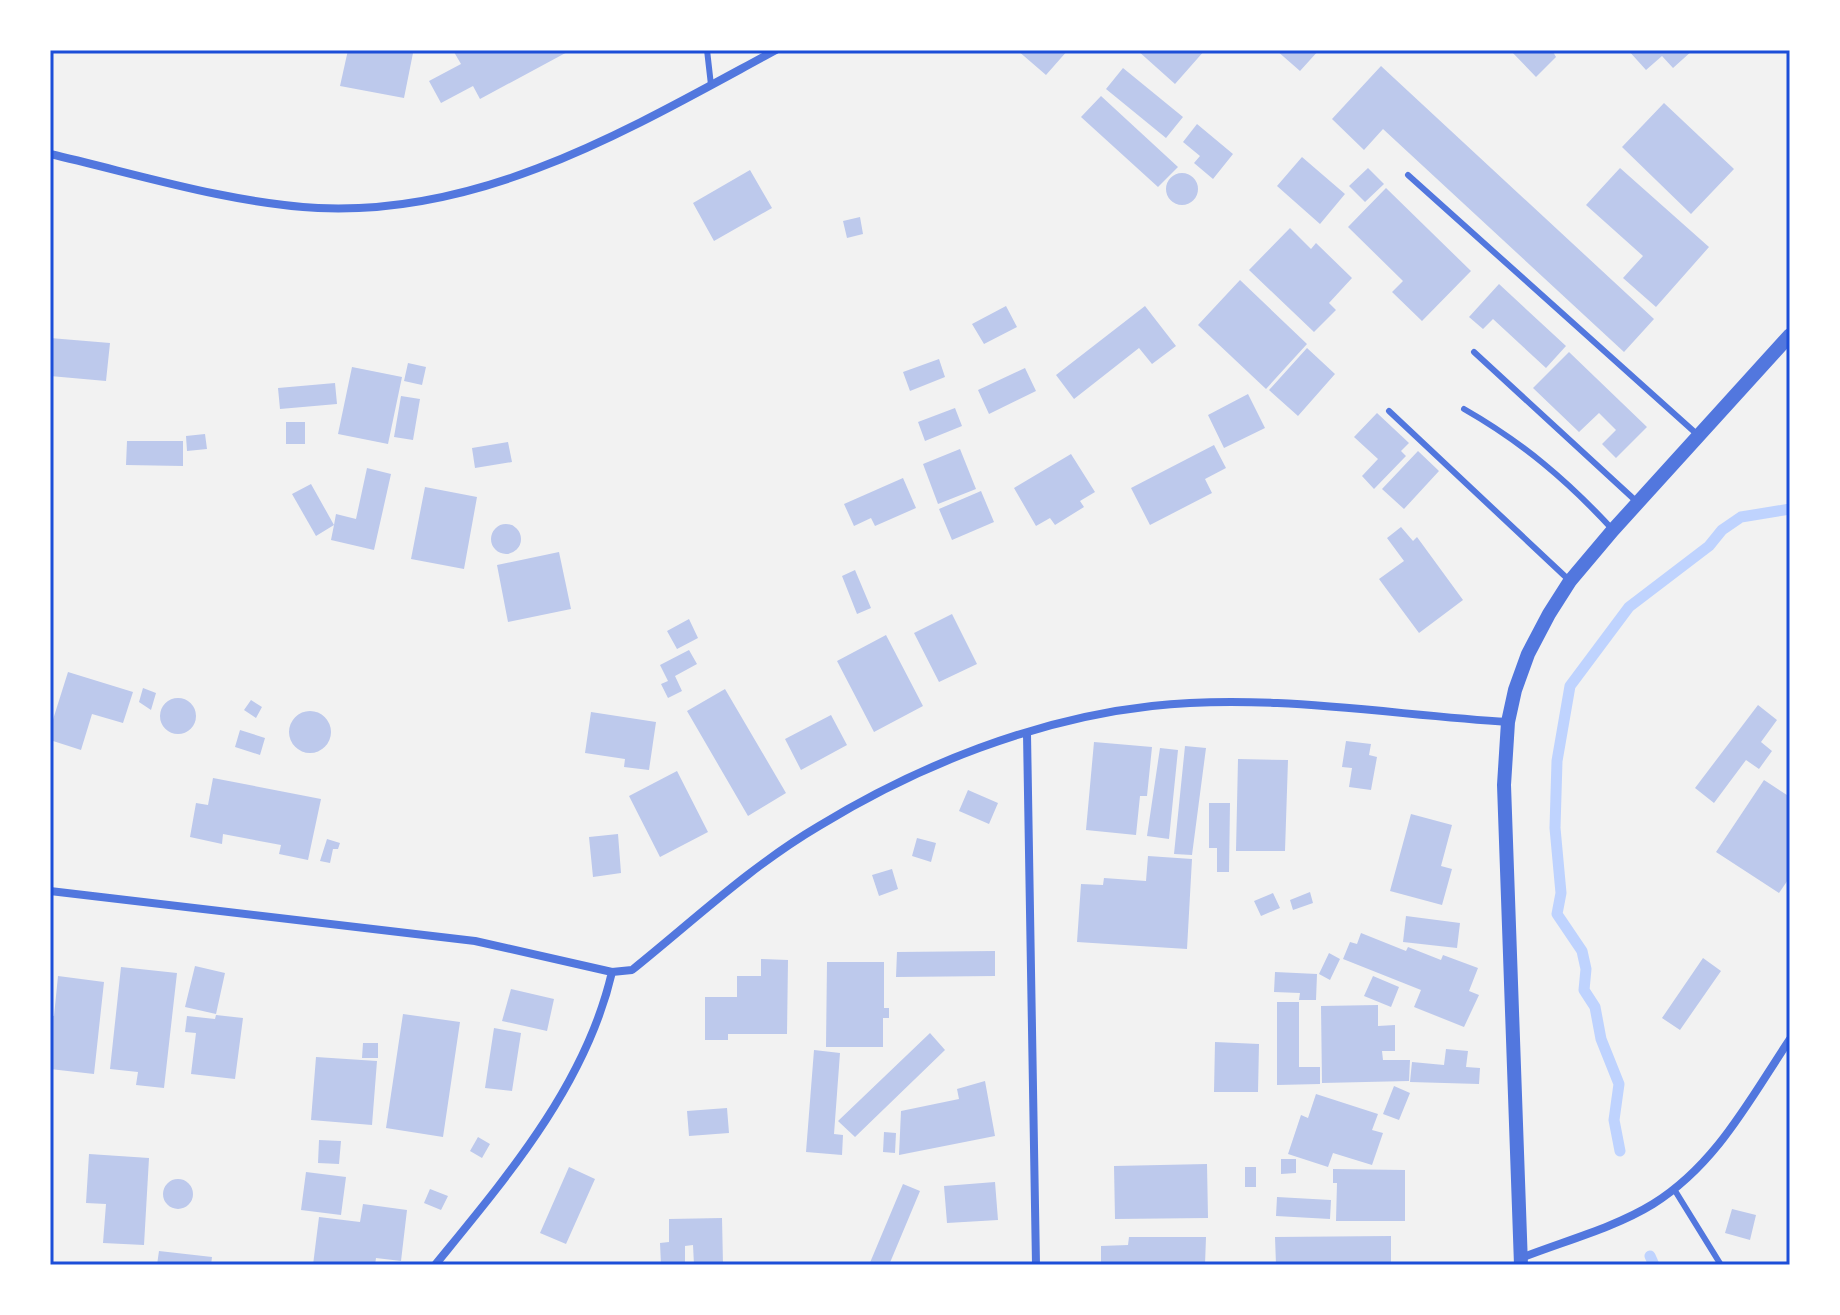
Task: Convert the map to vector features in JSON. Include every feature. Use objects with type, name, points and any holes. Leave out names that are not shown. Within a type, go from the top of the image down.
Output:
[{"type":"street","points":[[50,154],[291,205],[356,209],[403,206],[516,179],[711,85],[776,50]]},
{"type":"street","points":[[1790,335],[1570,581],[1528,654],[1508,722],[1504,785],[1521,1261],[1650,1206],[1674,1189],[1715,1150],[1790,1039]]},
{"type":"street","points":[[50,891],[475,941],[612,972],[632,970],[724,894],[818,826],[962,754],[1089,715],[1182,705],[1399,711],[1508,722]]},
{"type":"street","points":[[1027,734],[1036,1265]]},
{"type":"street","points":[[435,1265],[551,1114],[579,1059],[612,972]]},
{"type":"lane","points":[[707,50],[711,85]]},
{"type":"lane","points":[[1408,175],[1699,436]]},
{"type":"lane","points":[[1474,352],[1639,503]]},
{"type":"lane","points":[[1464,409],[1535,453],[1572,486],[1613,530]]},
{"type":"lane","points":[[1389,411],[1570,581]]},
{"type":"lane","points":[[1674,1189],[1721,1265]]},
{"type":"building","points":[[348,50],[413,53],[404,98],[340,86]]},
{"type":"building","points":[[571,50],[480,99],[473,86],[441,103],[429,81],[461,64],[454,52]]},
{"type":"building","points":[[1017,50],[1068,50],[1046,75]]},
{"type":"building","points":[[1137,50],[1205,50],[1175,84]]},
{"type":"building","points":[[1276,50],[1319,50],[1300,71]]},
{"type":"building","points":[[1510,50],[1552,50],[1556,57],[1536,77]]},
{"type":"building","points":[[1628,50],[1693,50],[1673,68],[1662,56],[1646,70]]},
{"type":"building","points":[[1381,66],[1654,319],[1624,352],[1383,129],[1364,150],[1332,119]]},
{"type":"building","points":[[1123,68],[1183,117],[1166,138],[1106,89]]},
{"type":"building","points":[[1101,96],[1178,167],[1158,187],[1081,117]]},
{"type":"building","points":[[1664,103],[1734,169],[1691,214],[1622,147]]},
{"type":"building","points":[[1197,124],[1233,154],[1213,179],[1194,163],[1200,156],[1183,142]]},
{"type":"building","points":[[1302,157],[1345,194],[1320,224],[1277,186]]},
{"type":"building","points":[[1368,168],[1384,184],[1365,202],[1349,186]]},
{"type":"building","points":[[1620,168],[1709,247],[1656,307],[1623,278],[1643,256],[1586,205]]},
{"type":"building","points":[[750,170],[772,208],[714,241],[693,203]]},
{"type":"building","points":[[1182,173],[1193,178],[1198,189],[1193,200],[1182,205],[1171,200],[1166,189],[1171,178]]},
{"type":"building","points":[[1386,188],[1471,271],[1422,321],[1392,292],[1403,281],[1348,227]]},
{"type":"building","points":[[860,217],[863,234],[847,238],[843,221]]},
{"type":"building","points":[[1290,228],[1311,249],[1316,243],[1352,278],[1329,303],[1336,310],[1314,332],[1249,270]]},
{"type":"building","points":[[1240,280],[1307,344],[1266,389],[1198,325]]},
{"type":"building","points":[[1499,284],[1566,346],[1546,368],[1493,319],[1483,329],[1469,317]]},
{"type":"building","points":[[1006,306],[1017,327],[984,344],[972,324]]},
{"type":"building","points":[[1145,306],[1176,346],[1152,364],[1139,348],[1074,399],[1056,375]]},
{"type":"building","points":[[50,338],[110,343],[106,381],[50,376]]},
{"type":"building","points":[[1307,348],[1335,374],[1298,416],[1269,390]]},
{"type":"building","points":[[1569,352],[1647,427],[1616,458],[1602,444],[1616,430],[1599,413],[1579,432],[1533,388]]},
{"type":"building","points":[[939,359],[945,377],[910,391],[903,372]]},
{"type":"building","points":[[408,363],[426,367],[422,385],[404,381]]},
{"type":"building","points":[[352,367],[402,377],[388,444],[338,434]]},
{"type":"building","points":[[1025,368],[1036,391],[989,414],[978,390]]},
{"type":"building","points":[[335,383],[337,404],[280,409],[278,388]]},
{"type":"building","points":[[1248,394],[1265,428],[1224,448],[1208,415]]},
{"type":"building","points":[[401,396],[420,399],[413,440],[394,437]]},
{"type":"building","points":[[955,408],[962,426],[925,441],[918,422]]},
{"type":"building","points":[[1377,413],[1409,443],[1401,451],[1406,456],[1374,489],[1362,476],[1378,459],[1354,437]]},
{"type":"building","points":[[286,422],[305,422],[305,444],[286,444]]},
{"type":"building","points":[[205,434],[207,449],[187,451],[186,436]]},
{"type":"building","points":[[127,441],[183,441],[183,466],[126,465]]},
{"type":"building","points":[[508,442],[512,462],[475,468],[472,448]]},
{"type":"building","points":[[1214,445],[1226,468],[1205,479],[1212,493],[1150,525],[1131,488]]},
{"type":"building","points":[[960,449],[976,489],[938,504],[923,464]]},
{"type":"building","points":[[1418,451],[1439,471],[1404,509],[1382,489]]},
{"type":"building","points":[[1071,454],[1095,492],[1080,501],[1084,507],[1055,525],[1050,518],[1036,526],[1014,488]]},
{"type":"building","points":[[367,468],[391,474],[374,550],[331,540],[336,514],[356,519]]},
{"type":"building","points":[[903,478],[916,508],[875,526],[871,518],[854,526],[844,504]]},
{"type":"building","points":[[311,484],[334,525],[316,536],[292,494]]},
{"type":"building","points":[[425,487],[477,497],[464,569],[411,559]]},
{"type":"building","points":[[981,491],[994,522],[952,540],[939,509]]},
{"type":"building","points":[[506,524],[517,528],[521,539],[517,550],[506,554],[495,550],[491,539],[495,528]]},
{"type":"building","points":[[1401,527],[1413,541],[1417,537],[1463,600],[1419,633],[1379,579],[1404,561],[1387,538]]},
{"type":"building","points":[[559,552],[571,609],[508,622],[497,565]]},
{"type":"building","points":[[855,570],[871,608],[857,614],[842,576]]},
{"type":"building","points":[[952,614],[977,664],[939,682],[914,633]]},
{"type":"building","points":[[689,619],[698,638],[677,649],[667,631]]},
{"type":"building","points":[[886,635],[923,706],[874,732],[837,661]]},
{"type":"building","points":[[689,650],[697,664],[675,676],[682,691],[668,698],[661,684],[668,681],[660,665]]},
{"type":"building","points":[[68,672],[133,692],[123,723],[92,714],[81,750],[50,740],[50,729]]},
{"type":"building","points":[[143,688],[156,693],[151,710],[139,702]]},
{"type":"building","points":[[725,689],[786,793],[748,816],[687,711]]},
{"type":"building","points":[[178,698],[191,703],[196,716],[191,729],[178,734],[165,729],[160,716],[165,703]]},
{"type":"building","points":[[251,700],[262,707],[256,718],[244,710]]},
{"type":"building","points":[[1758,705],[1777,720],[1761,742],[1772,751],[1759,769],[1746,760],[1714,803],[1695,788]]},
{"type":"building","points":[[310,711],[325,717],[331,732],[325,747],[310,753],[295,747],[289,732],[295,717]]},
{"type":"building","points":[[591,712],[656,722],[649,770],[624,767],[625,759],[585,753]]},
{"type":"building","points":[[831,715],[847,745],[801,770],[785,739]]},
{"type":"building","points":[[240,730],[265,738],[260,755],[235,747]]},
{"type":"building","points":[[1346,741],[1371,744],[1369,755],[1377,757],[1371,790],[1349,787],[1352,768],[1342,767]]},
{"type":"building","points":[[1094,742],[1152,747],[1147,796],[1140,796],[1136,835],[1086,830]]},
{"type":"building","points":[[1185,746],[1206,748],[1192,855],[1174,854]]},
{"type":"building","points":[[1160,748],[1178,750],[1169,839],[1147,836]]},
{"type":"building","points":[[1238,759],[1288,760],[1285,851],[1236,851]]},
{"type":"building","points":[[677,771],[708,832],[660,857],[629,796]]},
{"type":"building","points":[[213,778],[321,799],[308,860],[279,854],[281,845],[223,834],[222,844],[190,837],[196,803],[208,805]]},
{"type":"building","points":[[1764,780],[1790,797],[1790,877],[1779,893],[1716,852]]},
{"type":"building","points":[[968,790],[998,803],[989,824],[959,811]]},
{"type":"building","points":[[1209,803],[1230,803],[1229,872],[1217,872],[1217,848],[1209,848]]},
{"type":"building","points":[[1411,814],[1452,825],[1441,866],[1452,869],[1442,905],[1390,891]]},
{"type":"building","points":[[618,834],[621,873],[593,877],[589,837]]},
{"type":"building","points":[[917,838],[936,843],[931,862],[912,856]]},
{"type":"building","points":[[327,839],[340,843],[338,849],[333,849],[330,863],[320,861]]},
{"type":"building","points":[[1148,856],[1192,859],[1187,949],[1077,942],[1081,884],[1103,885],[1104,878],[1146,881]]},
{"type":"building","points":[[892,869],[898,889],[879,896],[872,875]]},
{"type":"building","points":[[1310,892],[1313,903],[1293,910],[1290,900]]},
{"type":"building","points":[[1273,893],[1280,908],[1261,916],[1254,901]]},
{"type":"building","points":[[1406,916],[1460,923],[1457,948],[1403,942]]},
{"type":"building","points":[[1361,933],[1406,951],[1408,947],[1441,960],[1443,955],[1478,968],[1469,991],[1479,995],[1464,1027],[1414,1007],[1421,990],[1343,959],[1350,942],[1357,944]]},
{"type":"building","points":[[995,951],[995,976],[896,977],[897,952]]},
{"type":"building","points":[[1329,953],[1340,959],[1330,980],[1319,974]]},
{"type":"building","points":[[1703,958],[1721,971],[1680,1030],[1662,1018]]},
{"type":"building","points":[[761,959],[788,960],[787,1034],[728,1034],[728,1040],[705,1040],[705,997],[737,997],[737,976],[761,976]]},
{"type":"building","points":[[827,962],[884,962],[884,1008],[889,1008],[889,1018],[883,1018],[883,1047],[826,1047]]},
{"type":"building","points":[[195,966],[225,973],[216,1014],[185,1007]]},
{"type":"building","points":[[121,967],[177,973],[164,1088],[136,1085],[138,1072],[110,1069]]},
{"type":"building","points":[[1275,972],[1317,974],[1316,1000],[1299,1000],[1300,993],[1274,992]]},
{"type":"building","points":[[58,976],[104,982],[94,1074],[50,1069],[50,1015],[54,1016]]},
{"type":"building","points":[[1373,976],[1399,987],[1391,1007],[1364,996]]},
{"type":"building","points":[[511,989],[554,999],[547,1031],[502,1021]]},
{"type":"building","points":[[1277,1002],[1299,1002],[1299,1067],[1320,1067],[1320,1084],[1277,1085]]},
{"type":"building","points":[[1378,1005],[1378,1026],[1395,1025],[1395,1051],[1382,1051],[1383,1060],[1410,1060],[1409,1081],[1322,1083],[1321,1006]]},
{"type":"building","points":[[403,1014],[460,1022],[443,1137],[386,1128]]},
{"type":"building","points":[[216,1015],[243,1018],[235,1079],[191,1074],[196,1033],[185,1032],[187,1016],[215,1019]]},
{"type":"building","points":[[494,1028],[521,1033],[512,1091],[485,1088]]},
{"type":"building","points":[[930,1033],[945,1050],[855,1137],[838,1121]]},
{"type":"building","points":[[1215,1042],[1259,1044],[1258,1092],[1214,1092]]},
{"type":"building","points":[[363,1043],[378,1043],[378,1058],[362,1058]]},
{"type":"building","points":[[1446,1049],[1468,1051],[1466,1067],[1480,1068],[1479,1084],[1410,1082],[1412,1062],[1444,1065]]},
{"type":"building","points":[[814,1050],[840,1053],[834,1134],[843,1135],[842,1155],[806,1152]]},
{"type":"building","points":[[316,1057],[377,1061],[372,1125],[311,1120]]},
{"type":"building","points":[[985,1081],[995,1136],[899,1155],[901,1111],[959,1099],[957,1089]]},
{"type":"building","points":[[1394,1086],[1410,1093],[1399,1120],[1383,1114]]},
{"type":"building","points":[[1316,1094],[1378,1114],[1372,1130],[1383,1133],[1372,1165],[1333,1153],[1328,1167],[1288,1154],[1301,1115],[1308,1118]]},
{"type":"building","points":[[727,1108],[729,1133],[689,1136],[687,1111]]},
{"type":"building","points":[[884,1132],[896,1133],[895,1153],[883,1152]]},
{"type":"building","points":[[478,1137],[490,1144],[482,1158],[470,1151]]},
{"type":"building","points":[[319,1140],[341,1141],[339,1164],[318,1163]]},
{"type":"building","points":[[89,1154],[149,1158],[144,1245],[103,1243],[106,1204],[86,1203]]},
{"type":"building","points":[[1281,1159],[1296,1159],[1296,1173],[1281,1174]]},
{"type":"building","points":[[1207,1164],[1208,1218],[1115,1219],[1114,1166]]},
{"type":"building","points":[[569,1167],[595,1179],[566,1244],[540,1233]]},
{"type":"building","points":[[1245,1167],[1256,1167],[1256,1187],[1245,1187]]},
{"type":"building","points":[[1333,1169],[1405,1170],[1405,1221],[1336,1221],[1337,1183],[1333,1183]]},
{"type":"building","points":[[306,1172],[346,1177],[341,1215],[301,1210]]},
{"type":"building","points":[[178,1179],[189,1183],[193,1194],[189,1205],[178,1209],[167,1205],[163,1194],[167,1183]]},
{"type":"building","points":[[995,1182],[998,1220],[947,1223],[944,1186]]},
{"type":"building","points":[[903,1184],[920,1191],[889,1265],[869,1265]]},
{"type":"building","points":[[430,1189],[448,1196],[441,1210],[424,1203]]},
{"type":"building","points":[[1277,1197],[1331,1200],[1330,1219],[1276,1216]]},
{"type":"building","points":[[363,1204],[407,1210],[401,1261],[376,1258],[375,1265],[313,1265],[319,1217],[360,1222]]},
{"type":"building","points":[[1732,1209],[1756,1215],[1750,1240],[1725,1233]]},
{"type":"building","points":[[722,1218],[723,1265],[694,1265],[693,1245],[685,1246],[685,1265],[661,1265],[660,1243],[669,1242],[669,1219]]},
{"type":"building","points":[[1391,1236],[1391,1265],[1276,1265],[1275,1237]]},
{"type":"building","points":[[1129,1237],[1206,1237],[1205,1265],[1101,1265],[1101,1246],[1128,1245]]},
{"type":"building","points":[[159,1251],[212,1257],[211,1265],[157,1265]]},
{"type":"waterway","points":[[1620,1151],[1614,1120],[1619,1084],[1601,1039],[1595,1007],[1584,990],[1586,969],[1582,951],[1557,914],[1561,893],[1555,828],[1557,761],[1570,686],[1629,607],[1709,546],[1722,530],[1741,517],[1790,509]]},
{"type":"waterway","points":[[1650,1256],[1654,1265]]}]
